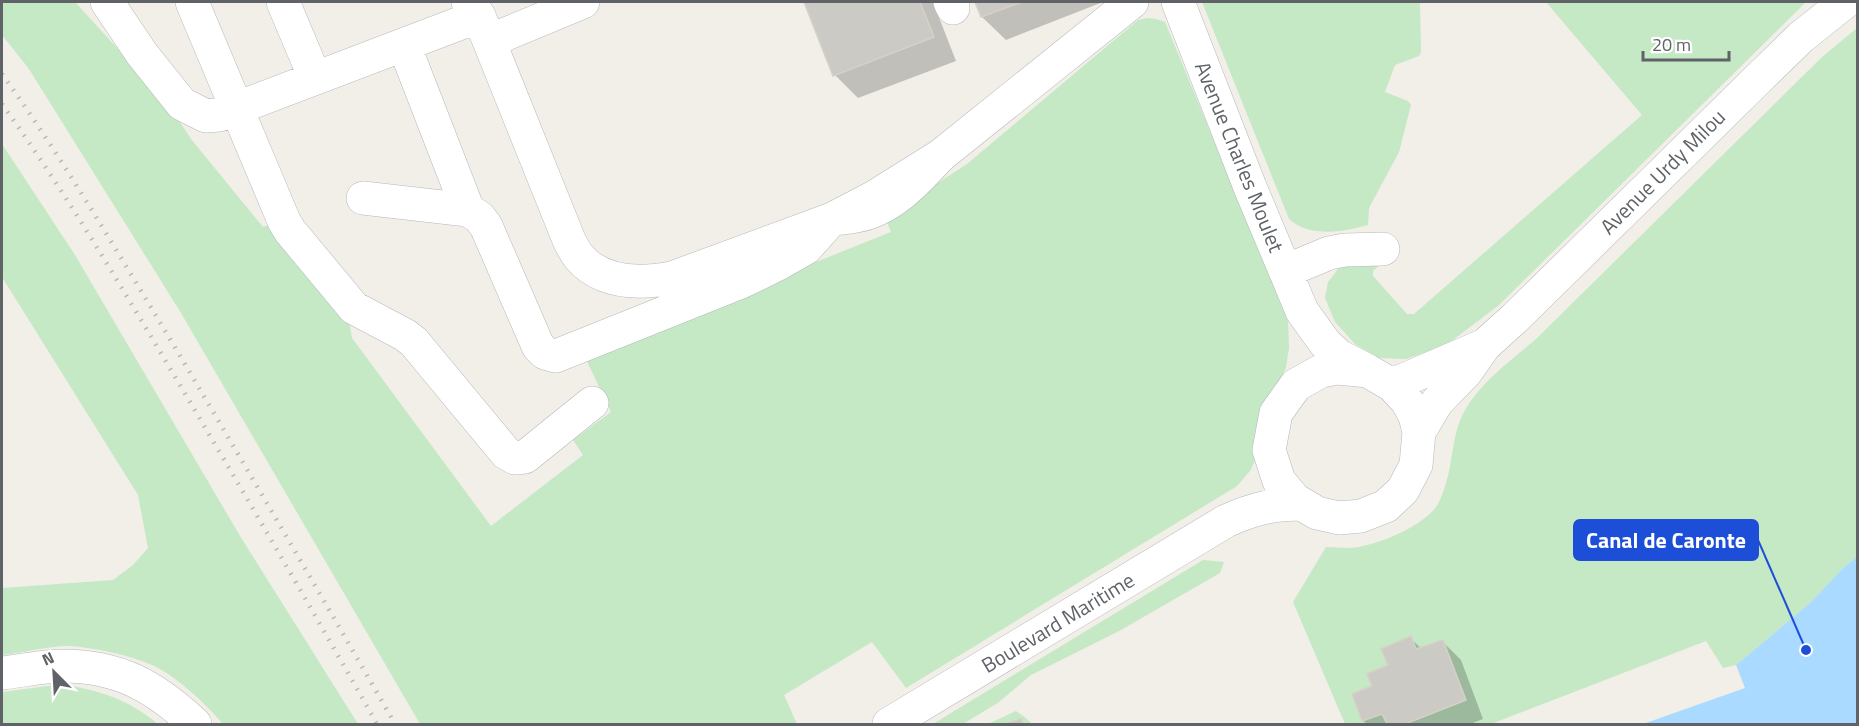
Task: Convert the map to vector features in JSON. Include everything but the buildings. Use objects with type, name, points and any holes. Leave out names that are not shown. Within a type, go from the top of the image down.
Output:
[{"type":"street","points":[[107,2],[142,54],[182,104],[206,116],[219,115],[404,45],[478,20],[583,2]]},
{"type":"street","points":[[192,2],[284,221],[354,308],[414,342],[506,453],[514,458],[525,457],[592,403]]},
{"type":"street","points":[[284,2],[315,78]]},
{"type":"street","points":[[363,198],[468,210],[479,217],[486,226],[538,346],[545,353],[556,356],[832,219],[858,216],[881,207],[908,189],[940,156],[1132,2]]},
{"type":"street","name":"Avenue Charles Moulet","points":[[1178,2],[1250,187],[1302,311],[1320,337],[1339,356],[1380,378]]},
{"type":"street","name":"Avenue Urdy Milou","points":[[1419,432],[1437,402],[1466,372],[1485,345],[1800,38],[1845,2]]},
{"type":"street","points":[[478,20],[569,240],[578,256],[593,269],[611,279],[632,282],[651,282],[672,278],[705,281]]},
{"type":"street","points":[[404,45],[468,210]]},
{"type":"street","points":[[1286,271],[1329,253],[1345,250],[1383,249]]},
{"type":"street","name":"Avenue Charles Moulet","points":[[1296,386],[1301,359],[1302,311]]},
{"type":"street","name":"Avenue Urdy Milou","points":[[1380,378],[1485,345]]},
{"type":"street","points":[[1338,368],[1380,378],[1407,400],[1415,416],[1419,432],[1416,465],[1403,490],[1386,506],[1362,516],[1339,518],[1317,513],[1295,500],[1279,481],[1269,450],[1276,413],[1296,386],[1321,371],[1338,368]]},
{"type":"street","name":"Boulevard Maritime","points":[[1226,521],[1257,487],[1264,472],[1269,450]]},
{"type":"street","name":"Boulevard Maritime","points":[[890,724],[1226,521],[1252,509],[1270,505],[1302,504]]},
{"type":"street","points":[[2,673],[61,666],[96,669],[125,675],[153,690],[195,724]]},
{"type":"green space","points":[[2,2],[75,2],[169,105],[191,139],[263,227],[275,223],[349,321],[352,338],[491,526],[583,455],[573,440],[611,412],[584,355],[891,232],[885,217],[967,164],[1142,19],[1152,18],[1165,22],[1288,321],[1289,348],[1286,367],[1257,456],[1250,471],[1237,486],[906,688],[872,642],[784,695],[797,724],[420,724],[181,313],[29,69],[2,35]]},
{"type":"green space","points":[[1202,2],[1420,2],[1421,52],[1419,56],[1395,65],[1385,92],[1408,101],[1411,105],[1399,152],[1369,208],[1368,225],[1327,232],[1307,229],[1289,219]]},
{"type":"green space","points":[[1546,2],[1806,2],[1499,305],[1445,346],[1406,359],[1379,358],[1355,344],[1335,322],[1325,298],[1328,282],[1338,269],[1354,262],[1383,262],[1373,271],[1373,276],[1407,314],[1414,314],[1642,115]]},
{"type":"green space","points":[[1857,28],[1857,557],[1844,567],[1810,603],[1736,665],[1723,668],[1706,641],[1491,724],[1345,724],[1293,602],[1326,547],[1359,547],[1384,540],[1410,528],[1431,512],[1438,504],[1445,486],[1456,432],[1462,416],[1476,394],[1535,340],[1822,57]]},
{"type":"green space","points":[[2,144],[75,255],[240,536],[358,724],[223,724],[200,700],[171,676],[152,665],[133,658],[102,650],[71,646],[2,655],[2,588],[113,580],[133,565],[148,548],[138,495],[2,277]]},
{"type":"green space","points":[[1203,560],[1224,562],[1220,573],[1121,630],[1031,675],[999,702],[963,724],[933,724]]},
{"type":"green space","points":[[63,684],[125,702],[158,724],[2,724],[2,692]]},
{"type":"green space","points":[[1016,711],[1032,724],[988,724]]},
{"type":"water","points":[[1857,557],[1857,724],[1643,724],[1745,688],[1736,665],[1810,603],[1844,567]]},
{"type":"railway","points":[[2,74],[68,172],[130,272],[395,724]]},
{"type":"railway","points":[[2,104],[66,198],[126,295],[377,724]]},
{"type":"place","name":"Canal de Caronte","points":[[1806,650]]}]
